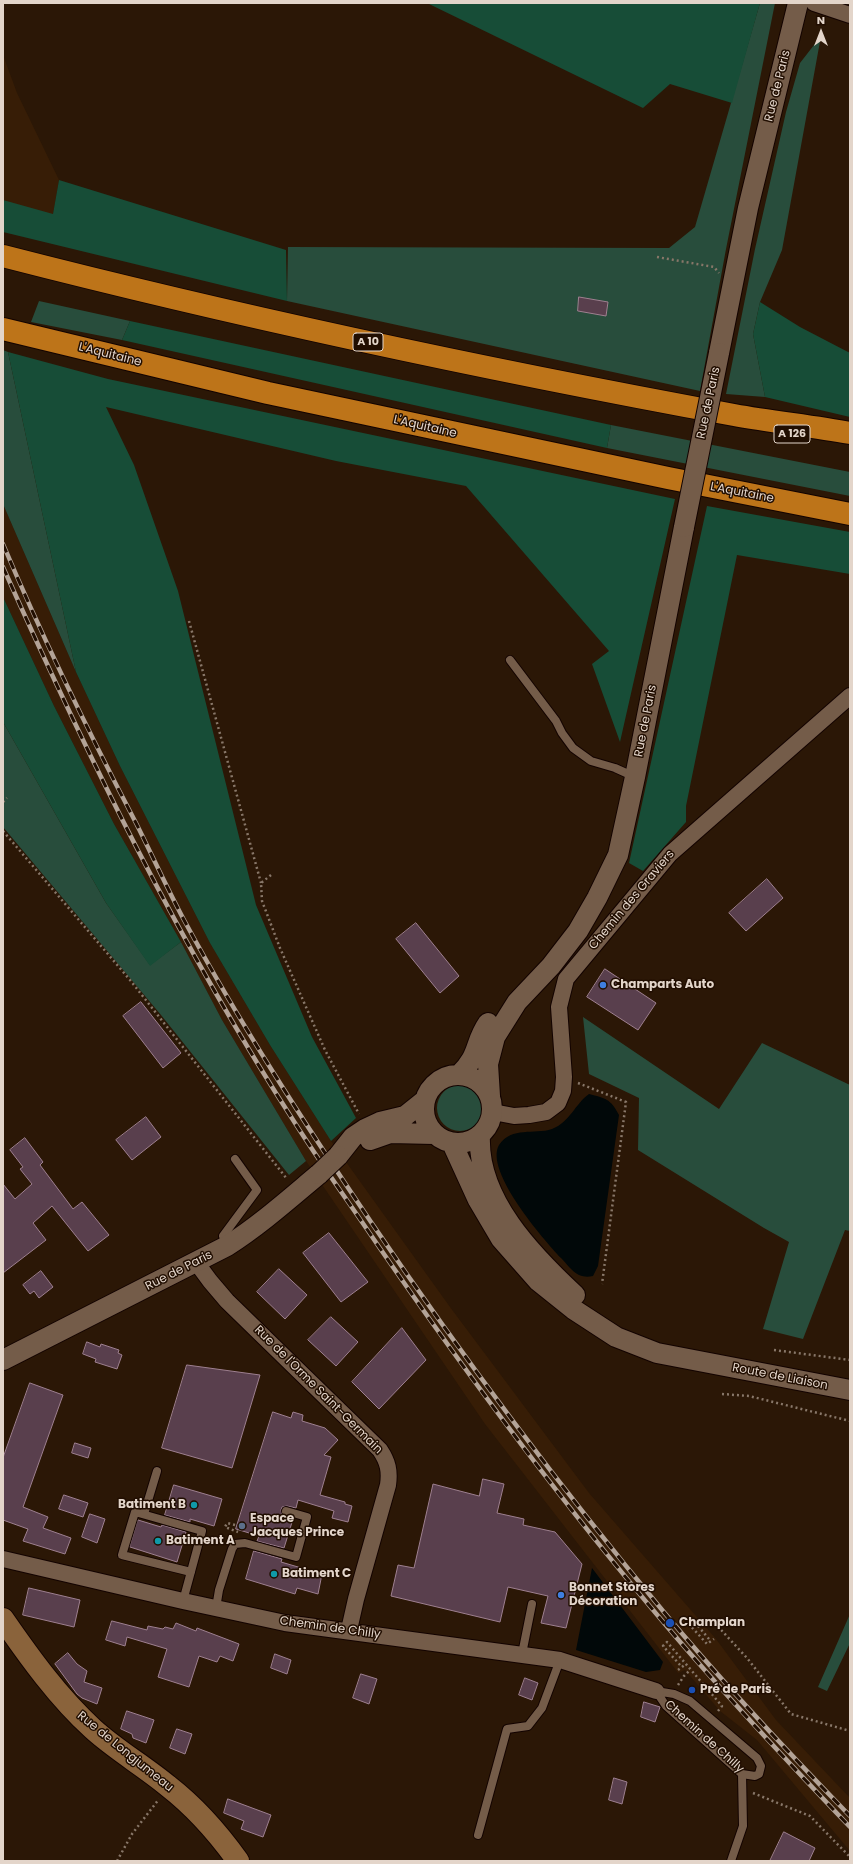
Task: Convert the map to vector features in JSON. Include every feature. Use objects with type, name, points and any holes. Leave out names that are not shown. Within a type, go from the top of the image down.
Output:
[{"type":"highway","name":"A 10","points":[[3,256],[130,288],[362,341],[736,415],[808,425],[850,433]]},
{"type":"highway","name":"L'Aquitaine","points":[[3,329],[268,393],[660,477],[850,514]]},
{"type":"highway","name":"A 126","points":[[736,415],[775,431],[850,445]]},
{"type":"main road","name":"Rue de Longjumeau","points":[[3,1619],[47,1680],[74,1711],[94,1730],[169,1786],[215,1830],[238,1861]]},
{"type":"street","name":"Rue de Paris","points":[[492,1104],[488,1064],[495,1037],[517,1002],[551,966],[578,930],[598,898],[618,855],[635,777],[748,208],[798,3]]},
{"type":"street","points":[[814,3],[850,15]]},
{"type":"street","name":"Chemin des Graviers","points":[[492,1104],[514,1116],[546,1112],[558,1103],[563,1091],[564,1077],[559,1007],[566,979],[670,854],[850,696]]},
{"type":"street","name":"Rue de Paris","points":[[459,1074],[469,1065],[475,1056],[485,1028],[509,992],[566,926],[588,891],[629,805]]},
{"type":"street","points":[[459,1074],[478,1080],[485,1087],[492,1104],[489,1125],[480,1136],[467,1143],[443,1139],[427,1125],[424,1113],[425,1100],[430,1089],[439,1081],[448,1076],[459,1074]]},
{"type":"street","name":"Rue de Paris","points":[[3,1360],[227,1246],[248,1233],[271,1215],[319,1174],[338,1156],[353,1137],[380,1122],[405,1116],[425,1100]]},
{"type":"street","name":"Rue de Paris","points":[[338,1156],[373,1138],[390,1133],[443,1139]]},
{"type":"street","name":"Route de Liaison","points":[[480,1136],[479,1151],[481,1162],[493,1195],[515,1231],[546,1268],[579,1299],[620,1326],[657,1344],[709,1364]]},
{"type":"street","name":"Route de Liaison","points":[[443,1139],[501,1239],[538,1281],[573,1310],[616,1337],[657,1353],[850,1390]]},
{"type":"street","name":"Rue de l'Orme Saint-Germain","points":[[196,1262],[210,1282],[227,1301],[380,1450],[385,1457],[390,1474],[388,1485],[356,1599],[349,1630]]},
{"type":"street","name":"Chemin de Chilly","points":[[4,1560],[285,1623],[349,1630],[560,1660],[656,1690]]},
{"type":"lane","points":[[510,660],[556,721],[562,733],[573,748],[591,761],[615,768],[635,777]]},
{"type":"lane","points":[[227,1246],[223,1236],[257,1190],[235,1159]]},
{"type":"lane","points":[[144,1514],[157,1471]]},
{"type":"lane","points":[[216,1608],[219,1590],[235,1544],[245,1543],[296,1557],[307,1517],[286,1511]]},
{"type":"lane","points":[[183,1601],[192,1572],[202,1531],[134,1512],[122,1555],[192,1572]]},
{"type":"lane","points":[[522,1654],[532,1604]]},
{"type":"lane","points":[[478,1835],[507,1729],[528,1726],[542,1708],[560,1660]]},
{"type":"lane","name":"Chemin de Chilly","points":[[656,1690],[674,1694],[690,1701],[757,1758],[761,1766],[759,1774],[755,1776],[742,1774],[666,1706],[656,1690]]},
{"type":"lane","points":[[731,1861],[743,1826],[742,1774]]},
{"type":"path","points":[[657,257],[714,268],[732,289]]},
{"type":"path","points":[[188,621],[261,883],[262,901],[280,948],[325,1050],[361,1118]]},
{"type":"path","points":[[3,802],[7,798]]},
{"type":"path","points":[[3,831],[130,980],[288,1180],[283,1184]]},
{"type":"path","points":[[261,883],[271,875]]},
{"type":"path","points":[[564,1077],[626,1102],[602,1284]]},
{"type":"path","points":[[774,1350],[850,1360]]},
{"type":"path","points":[[722,1394],[749,1396],[850,1421]]},
{"type":"path","points":[[232,1529],[225,1527],[227,1523],[235,1525]]},
{"type":"path","points":[[711,1619],[747,1658],[791,1714],[850,1731]]},
{"type":"path","points":[[709,1639],[693,1620],[689,1624],[707,1644],[714,1639]]},
{"type":"path","points":[[680,1665],[662,1646],[667,1642],[722,1706],[719,1709]]},
{"type":"path","points":[[678,1670],[686,1664]]},
{"type":"path","points":[[684,1676],[690,1670]]},
{"type":"path","points":[[117,1861],[132,1834],[169,1786]]},
{"type":"path","points":[[752,1793],[810,1816],[850,1857]]},
{"type":"shaded area","points":[[3,55],[17,93],[59,180],[53,215],[3,202]]},
{"type":"shaded area","points":[[3,504],[76,672],[120,766],[210,943],[270,1045],[331,1141],[450,1307],[589,1493],[716,1639],[776,1720],[850,1798],[850,1851],[757,1740],[720,1711],[685,1670],[678,1673],[485,1424],[306,1161],[222,1020],[181,942],[114,824],[54,706],[3,597]]},
{"type":"shaded area","points":[[589,1094],[610,1102],[619,1115],[598,1266],[593,1276],[588,1277],[576,1274],[530,1221],[508,1187],[500,1171],[497,1157],[499,1145],[504,1139],[517,1133],[545,1131],[558,1126]]},
{"type":"shaded area","points":[[592,1568],[663,1662],[660,1670],[646,1672],[576,1650]]},
{"type":"green space","points":[[427,3],[760,3],[732,103],[670,84],[643,108]]},
{"type":"green space","points":[[760,3],[775,3],[726,249],[700,391],[287,301],[288,247],[669,248],[695,227]]},
{"type":"green space","points":[[821,36],[782,250],[760,302],[753,334],[765,397],[726,394],[755,249],[786,112],[800,63]]},
{"type":"green space","points":[[59,180],[286,250],[287,301],[3,232],[3,200],[53,214]]},
{"type":"green space","points":[[39,301],[130,321],[122,340],[31,322]]},
{"type":"green space","points":[[760,302],[800,327],[850,353],[850,417],[765,397],[753,334]]},
{"type":"green space","points":[[130,321],[611,425],[607,448],[122,340]]},
{"type":"green space","points":[[3,350],[8,352],[76,672],[3,504]]},
{"type":"green space","points":[[8,352],[108,379],[675,499],[620,742],[592,664],[609,651],[466,486],[336,461],[106,407],[134,465],[178,591],[256,905],[312,1037],[356,1118],[331,1141],[270,1045],[210,943],[120,766],[76,672]]},
{"type":"green space","points":[[611,425],[850,472],[850,496],[607,448]]},
{"type":"green space","points":[[707,506],[850,532],[850,574],[737,555],[686,806],[686,822],[643,871],[629,863]]},
{"type":"green space","points":[[3,597],[54,706],[114,824],[181,942],[150,966],[106,903],[3,722]]},
{"type":"green space","points":[[3,722],[106,903],[150,965],[181,942],[222,1020],[306,1161],[289,1175],[161,1015],[3,827]]},
{"type":"green space","points":[[583,1017],[719,1109],[762,1043],[850,1085],[850,1231],[845,1230],[803,1339],[763,1329],[789,1242],[638,1150],[639,1098],[589,1074]]},
{"type":"green space","points":[[460,1085],[473,1089],[479,1095],[483,1108],[479,1121],[473,1127],[460,1131],[447,1127],[441,1121],[437,1108],[441,1095],[447,1089]]},
{"type":"green space","points":[[850,1614],[850,1643],[827,1691],[818,1687]]},
{"type":"building","points":[[579,297],[608,302],[606,316],[578,311]]},
{"type":"building","points":[[767,879],[783,898],[746,931],[729,913]]},
{"type":"building","points":[[416,923],[459,976],[440,993],[396,939]]},
{"type":"building","points":[[605,969],[656,1003],[638,1030],[587,997]]},
{"type":"building","points":[[141,1002],[181,1053],[163,1068],[123,1016]]},
{"type":"building","points":[[146,1117],[161,1137],[132,1160],[116,1140]]},
{"type":"building","points":[[25,1138],[43,1162],[40,1165],[73,1209],[82,1202],[109,1235],[88,1251],[52,1206],[33,1223],[46,1240],[3,1273],[3,1184],[15,1199],[32,1184],[20,1169],[23,1167],[10,1150]]},
{"type":"building","points":[[329,1233],[368,1282],[341,1302],[303,1253]]},
{"type":"building","points":[[279,1269],[307,1295],[285,1319],[257,1292]]},
{"type":"building","points":[[41,1271],[53,1287],[39,1298],[34,1291],[30,1294],[23,1285]]},
{"type":"building","points":[[331,1317],[358,1342],[336,1366],[308,1340]]},
{"type":"building","points":[[402,1328],[426,1360],[379,1409],[352,1382]]},
{"type":"building","points":[[87,1342],[100,1347],[101,1344],[119,1350],[118,1353],[122,1355],[117,1369],[95,1362],[96,1359],[83,1354]]},
{"type":"building","points":[[187,1365],[260,1375],[232,1468],[162,1448]]},
{"type":"building","points":[[30,1383],[63,1395],[23,1507],[48,1517],[43,1528],[71,1538],[65,1554],[23,1541],[28,1529],[3,1520],[3,1458]]},
{"type":"building","points":[[273,1412],[291,1418],[293,1412],[303,1415],[302,1421],[325,1428],[338,1440],[324,1455],[331,1457],[320,1495],[345,1502],[345,1504],[352,1506],[348,1522],[332,1518],[334,1511],[298,1500],[296,1508],[287,1506],[282,1507],[282,1515],[293,1519],[284,1548],[257,1541],[259,1536],[236,1529]]},
{"type":"building","points":[[75,1443],[91,1448],[88,1458],[72,1453]]},
{"type":"building","points":[[483,1479],[504,1484],[497,1513],[524,1519],[523,1525],[555,1532],[582,1564],[566,1628],[541,1623],[548,1596],[508,1587],[500,1622],[391,1596],[398,1565],[414,1568],[433,1484],[479,1496]]},
{"type":"building","name":"Batiment B","points":[[174,1485],[222,1499],[214,1526],[190,1519],[190,1522],[165,1515]]},
{"type":"building","points":[[64,1495],[88,1503],[83,1517],[59,1509]]},
{"type":"building","points":[[90,1514],[105,1519],[97,1543],[82,1537]]},
{"type":"building","name":"Batiment A","points":[[138,1520],[161,1527],[162,1525],[186,1532],[177,1562],[130,1547]]},
{"type":"building","name":"Batiment C","points":[[254,1551],[282,1559],[281,1562],[322,1574],[318,1594],[297,1588],[295,1594],[246,1579]]},
{"type":"building","points":[[29,1588],[80,1600],[74,1627],[23,1615]]},
{"type":"building","points":[[112,1621],[147,1630],[148,1626],[173,1629],[176,1623],[196,1631],[197,1628],[239,1644],[233,1661],[220,1656],[217,1662],[199,1656],[189,1687],[158,1677],[167,1649],[127,1637],[125,1646],[106,1640]]},
{"type":"building","points":[[68,1653],[77,1664],[87,1671],[84,1682],[102,1688],[97,1704],[82,1698],[77,1694],[55,1664]]},
{"type":"building","points":[[275,1654],[291,1660],[287,1674],[271,1668]]},
{"type":"building","points":[[361,1674],[377,1679],[369,1704],[353,1698]]},
{"type":"building","points":[[525,1678],[538,1683],[532,1700],[519,1695]]},
{"type":"building","points":[[644,1702],[660,1707],[655,1722],[641,1717]]},
{"type":"building","points":[[127,1711],[154,1720],[146,1743],[133,1738],[132,1734],[121,1729]]},
{"type":"building","points":[[177,1729],[192,1734],[185,1754],[170,1748]]},
{"type":"building","points":[[614,1778],[627,1782],[622,1804],[609,1800]]},
{"type":"building","points":[[228,1799],[271,1815],[263,1837],[241,1829],[244,1821],[224,1813]]},
{"type":"building","points":[[784,1832],[815,1848],[809,1861],[770,1861]]},
{"type":"railway","points":[[3,544],[66,685],[184,920],[250,1035],[346,1185],[440,1322],[512,1420],[624,1564],[731,1690],[850,1816]]},
{"type":"railway","points":[[3,567],[68,710],[138,851],[213,989],[253,1056],[315,1154],[444,1340],[585,1527],[705,1671],[850,1827]]},
{"type":"place","name":"Champarts Auto","points":[[603,985]]},
{"type":"place","name":"Batiment B","points":[[194,1505]]},
{"type":"place","name":"Espace Jacques Prince","points":[[242,1526]]},
{"type":"place","name":"Batiment A","points":[[158,1541]]},
{"type":"place","name":"Batiment C","points":[[274,1574]]},
{"type":"place","name":"Bonnet Stores Décoration","points":[[561,1595]]},
{"type":"place","name":"Champlan","points":[[670,1623]]},
{"type":"place","name":"Pré de Paris","points":[[692,1690]]}]
